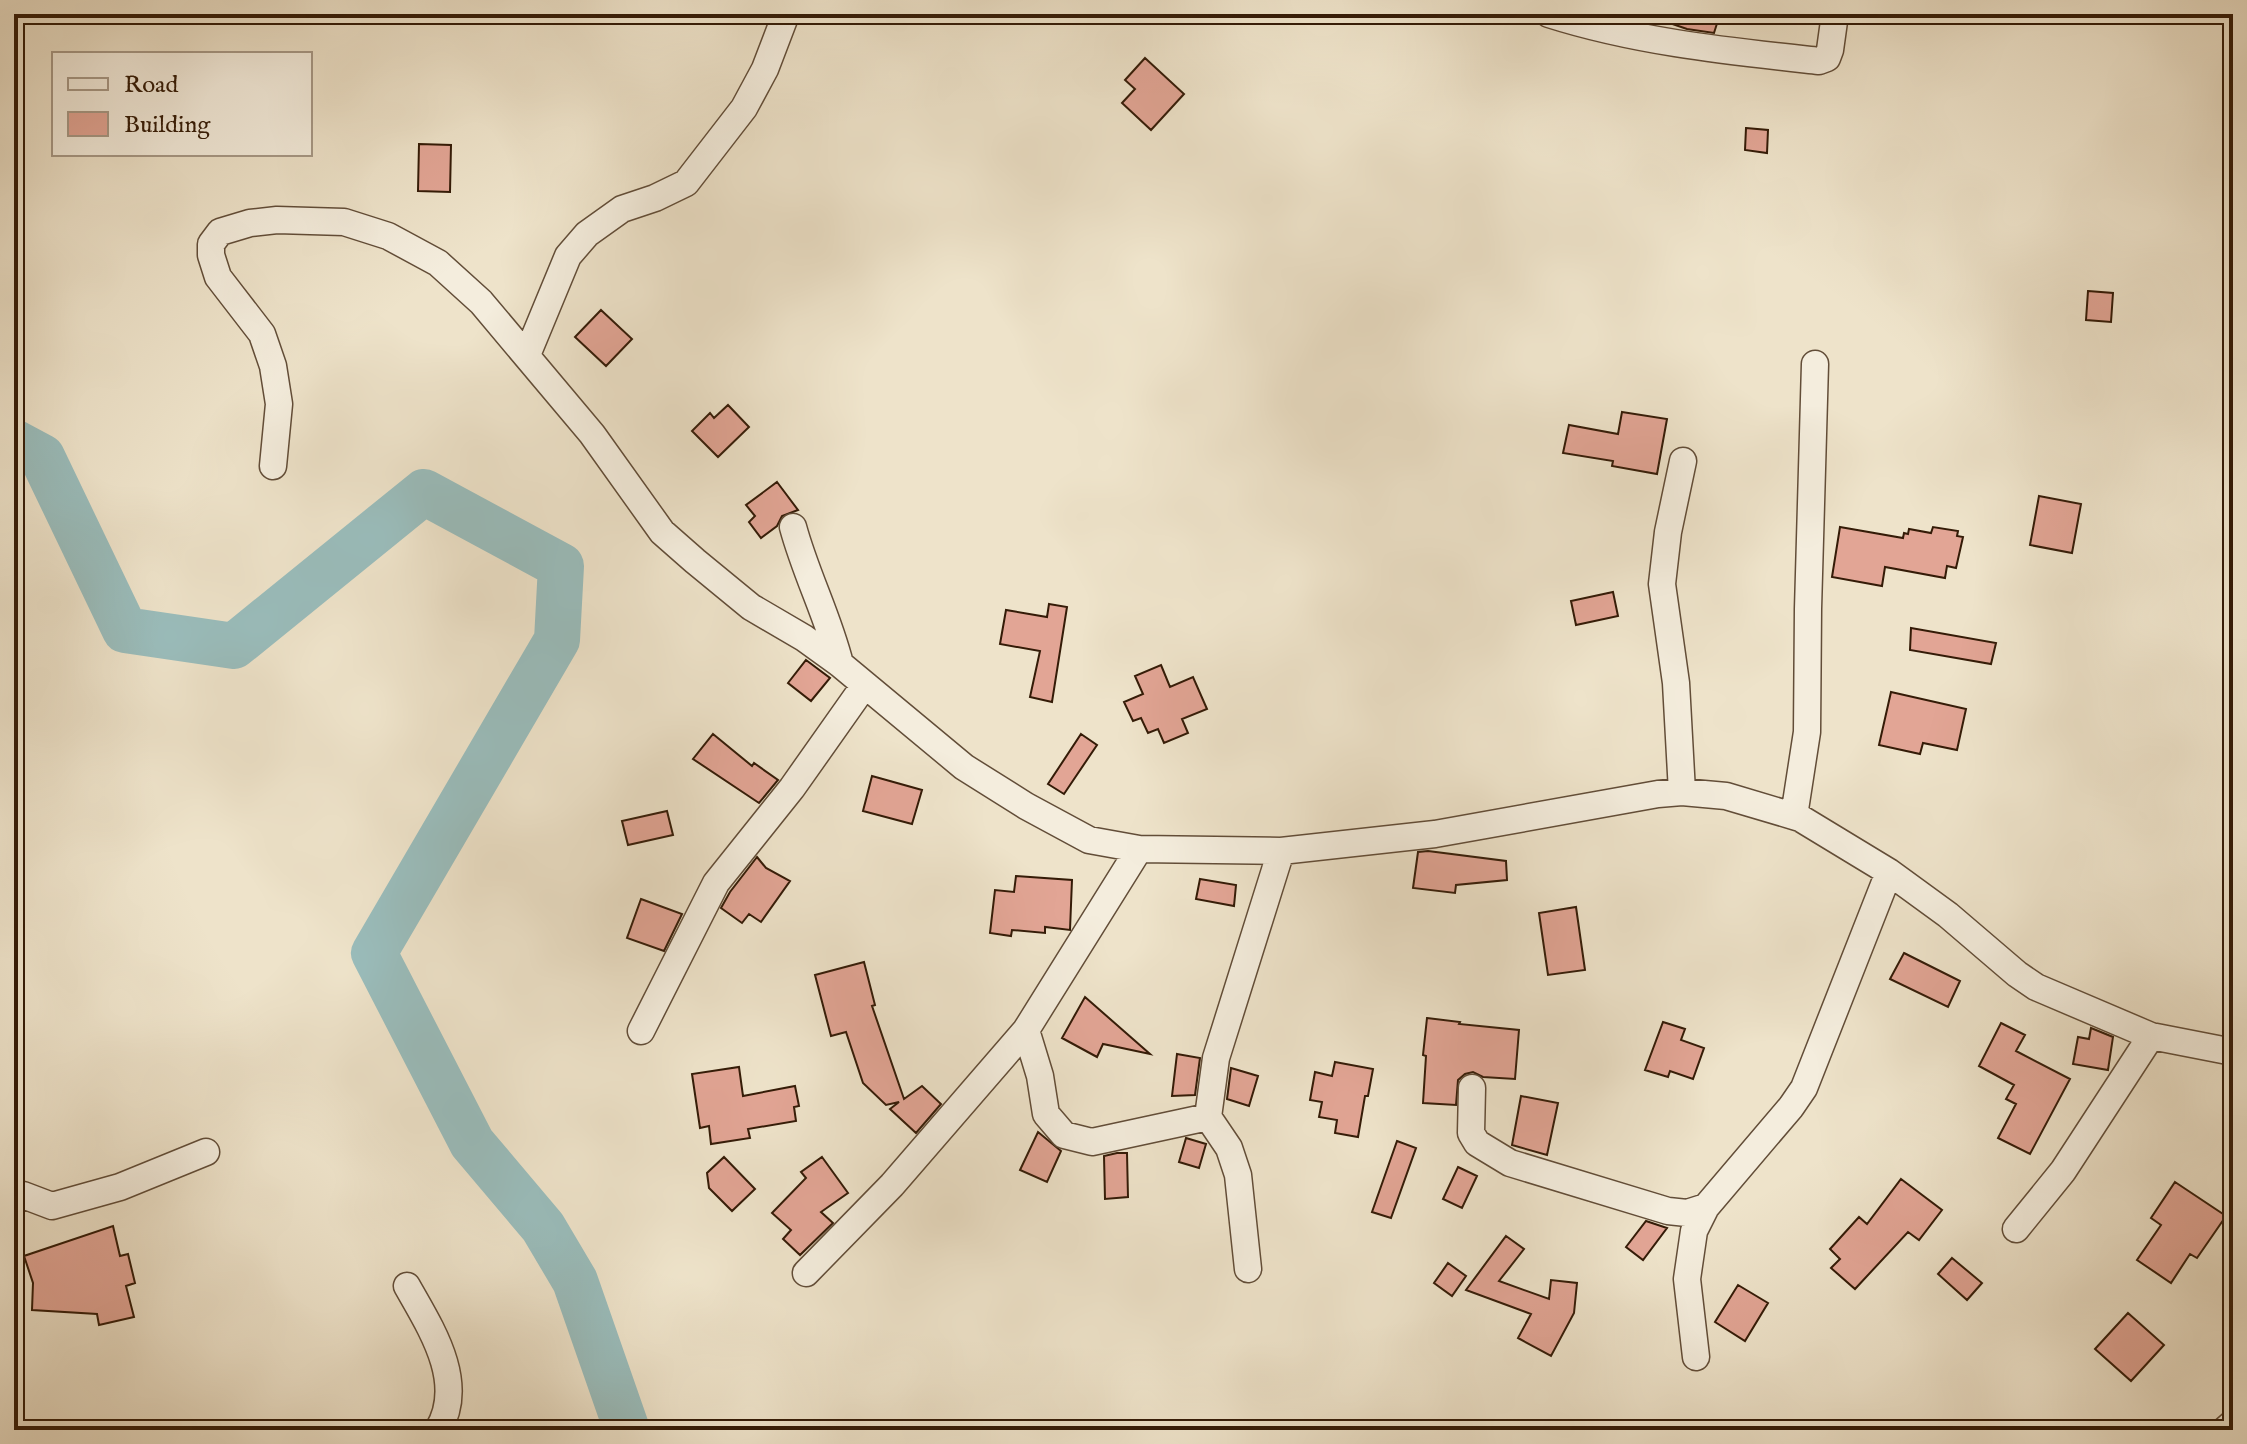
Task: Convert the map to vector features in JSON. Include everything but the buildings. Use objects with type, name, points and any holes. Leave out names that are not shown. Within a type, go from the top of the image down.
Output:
[{"type":"street","points":[[527,355],[568,256],[587,234],[622,209],[686,183],[744,108],[765,69],[786,14]]},
{"type":"street","points":[[1549,14],[1598,29],[1724,51],[1819,61],[1827,58],[1830,50],[1835,14]]},
{"type":"street","points":[[273,466],[279,404],[273,366],[262,334],[218,277],[211,244],[220,232],[232,226],[277,220],[344,222],[388,236],[438,263],[481,302],[592,434],[662,532],[751,607],[804,638],[840,664],[964,767],[1026,806],[1089,840],[1139,849],[1281,851],[1435,834],[1658,794],[1682,792],[1726,796],[1794,816],[1889,872],[1948,915],[2036,987],[2151,1036],[2233,1052]]},
{"type":"street","points":[[1794,816],[1807,732],[1815,364]]},
{"type":"street","points":[[1682,792],[1676,683],[1662,584],[1668,532],[1683,461]]},
{"type":"street","points":[[793,527],[831,627],[840,664]]},
{"type":"street","points":[[641,1031],[716,883],[792,788],[864,686]]},
{"type":"street","points":[[806,1273],[892,1185],[1026,1030],[1139,849]]},
{"type":"street","points":[[1248,1269],[1238,1175],[1229,1148],[1208,1117],[1216,1058],[1281,851]]},
{"type":"street","points":[[1696,1357],[1687,1279],[1694,1231],[1706,1207],[1804,1088],[1889,872]]},
{"type":"street","points":[[1026,1030],[1040,1076],[1046,1114],[1064,1135],[1092,1142],[1208,1117]]},
{"type":"street","points":[[2016,1229],[2063,1171],[2151,1036]]},
{"type":"street","points":[[1472,1088],[1471,1133],[1477,1143],[1510,1163],[1668,1211],[1687,1213],[1706,1207]]},
{"type":"street","points":[[14,1201],[23,1195],[52,1206],[120,1187],[206,1152]]},
{"type":"street","points":[[407,1286],[433,1334],[446,1369],[449,1395],[444,1420],[438,1430]]},
{"type":"street","points":[[2225,1430],[2233,1423]]},
{"type":"waterway","points":[[14,442],[42,457],[125,630],[234,646],[424,492],[561,566],[557,640],[374,953],[472,1143],[543,1227],[575,1281],[627,1430]]}]
